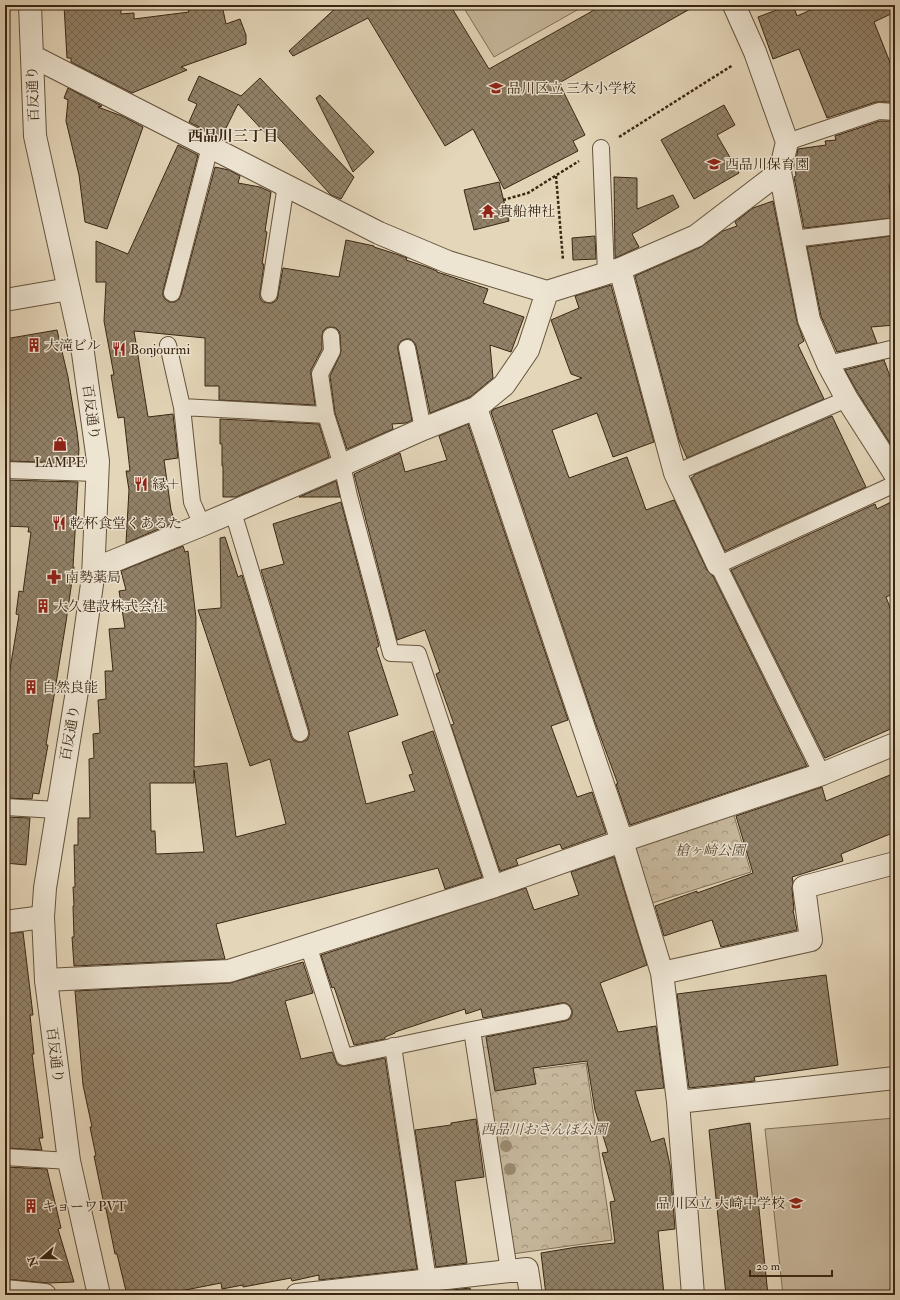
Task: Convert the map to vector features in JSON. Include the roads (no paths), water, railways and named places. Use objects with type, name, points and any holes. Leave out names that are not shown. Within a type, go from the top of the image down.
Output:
[{"type":"street","name":"百反通り","points":[[30,5],[35,136],[83,353],[98,461],[94,569],[77,691],[45,888],[43,917],[46,980],[69,1161],[99,1295]]},
{"type":"street","points":[[734,5],[755,52],[787,142],[780,172],[809,320],[828,364],[847,399],[895,474]]},
{"type":"street","points":[[32,56],[379,233],[448,262],[556,290],[613,271],[696,236],[780,172]]},
{"type":"street","points":[[613,271],[675,473],[718,565]]},
{"type":"street","points":[[5,300],[69,289]]},
{"type":"street","points":[[94,569],[342,466],[423,428],[476,408],[504,385],[528,350],[556,290]]},
{"type":"street","points":[[476,408],[622,841],[662,973],[678,1102],[693,1295]]},
{"type":"street","points":[[46,980],[229,970],[495,886],[622,841],[822,774],[895,744]]},
{"type":"street","points":[[662,973],[811,940],[804,887],[895,863]]},
{"type":"street","points":[[5,922],[43,917]]},
{"type":"street","points":[[678,1102],[895,1078]]},
{"type":"street","points":[[297,1295],[348,1292],[428,1280],[527,1269],[531,1295]]},
{"type":"street","points":[[5,1291],[45,1295]]},
{"type":"lane","points":[[787,142],[879,111],[895,112]]},
{"type":"lane","points":[[172,293],[210,146]]},
{"type":"lane","points":[[601,148],[613,271]]},
{"type":"lane","points":[[269,294],[286,185]]},
{"type":"lane","points":[[793,239],[890,227]]},
{"type":"lane","points":[[331,336],[332,351],[320,374],[326,415],[342,466],[391,653],[418,654],[495,886]]},
{"type":"lane","points":[[168,344],[182,407],[192,502],[202,525]]},
{"type":"lane","points":[[407,348],[423,428]]},
{"type":"lane","points":[[828,364],[895,348]]},
{"type":"lane","points":[[675,473],[847,399]]},
{"type":"lane","points":[[182,407],[326,415]]},
{"type":"lane","points":[[5,470],[98,473]]},
{"type":"lane","points":[[822,774],[718,565],[895,484]]},
{"type":"lane","points":[[233,512],[300,734]]},
{"type":"lane","points":[[5,807],[57,810]]},
{"type":"lane","points":[[308,945],[344,1057],[563,1012]]},
{"type":"lane","points":[[472,1030],[509,1271]]},
{"type":"lane","points":[[393,1046],[428,1280]]},
{"type":"lane","points":[[5,1157],[69,1161]]},
{"type":"place","name":"品川区立 三木小学校","points":[[496,88]]},
{"type":"place","name":"西品川保育園","points":[[714,164]]},
{"type":"place","name":"貴船神社","points":[[488,211]]},
{"type":"place","name":"大滝ビル","points":[[34,345]]},
{"type":"place","name":"Bonjourmi","points":[[119,349]]},
{"type":"place","name":"LAMPE","points":[[60,444]]},
{"type":"place","name":"縁＋","points":[[141,484]]},
{"type":"place","name":"乾杯食堂くあるた","points":[[59,523]]},
{"type":"place","name":"南勢薬局","points":[[54,577]]},
{"type":"place","name":"大久建設株式会社","points":[[43,606]]},
{"type":"place","name":"自然良能","points":[[31,687]]},
{"type":"place","name":"品川区立 大崎中学校","points":[[796,1203]]},
{"type":"place","name":"キョーワPVT","points":[[31,1206]]},
{"type":"district","name":"西品川三丁目","points":[[233,136]]},
{"type":"park label","name":"槍ヶ崎公園","points":[[710,850]]},
{"type":"park label","name":"西品川おさんぽ公園","points":[[544,1129]]}]
